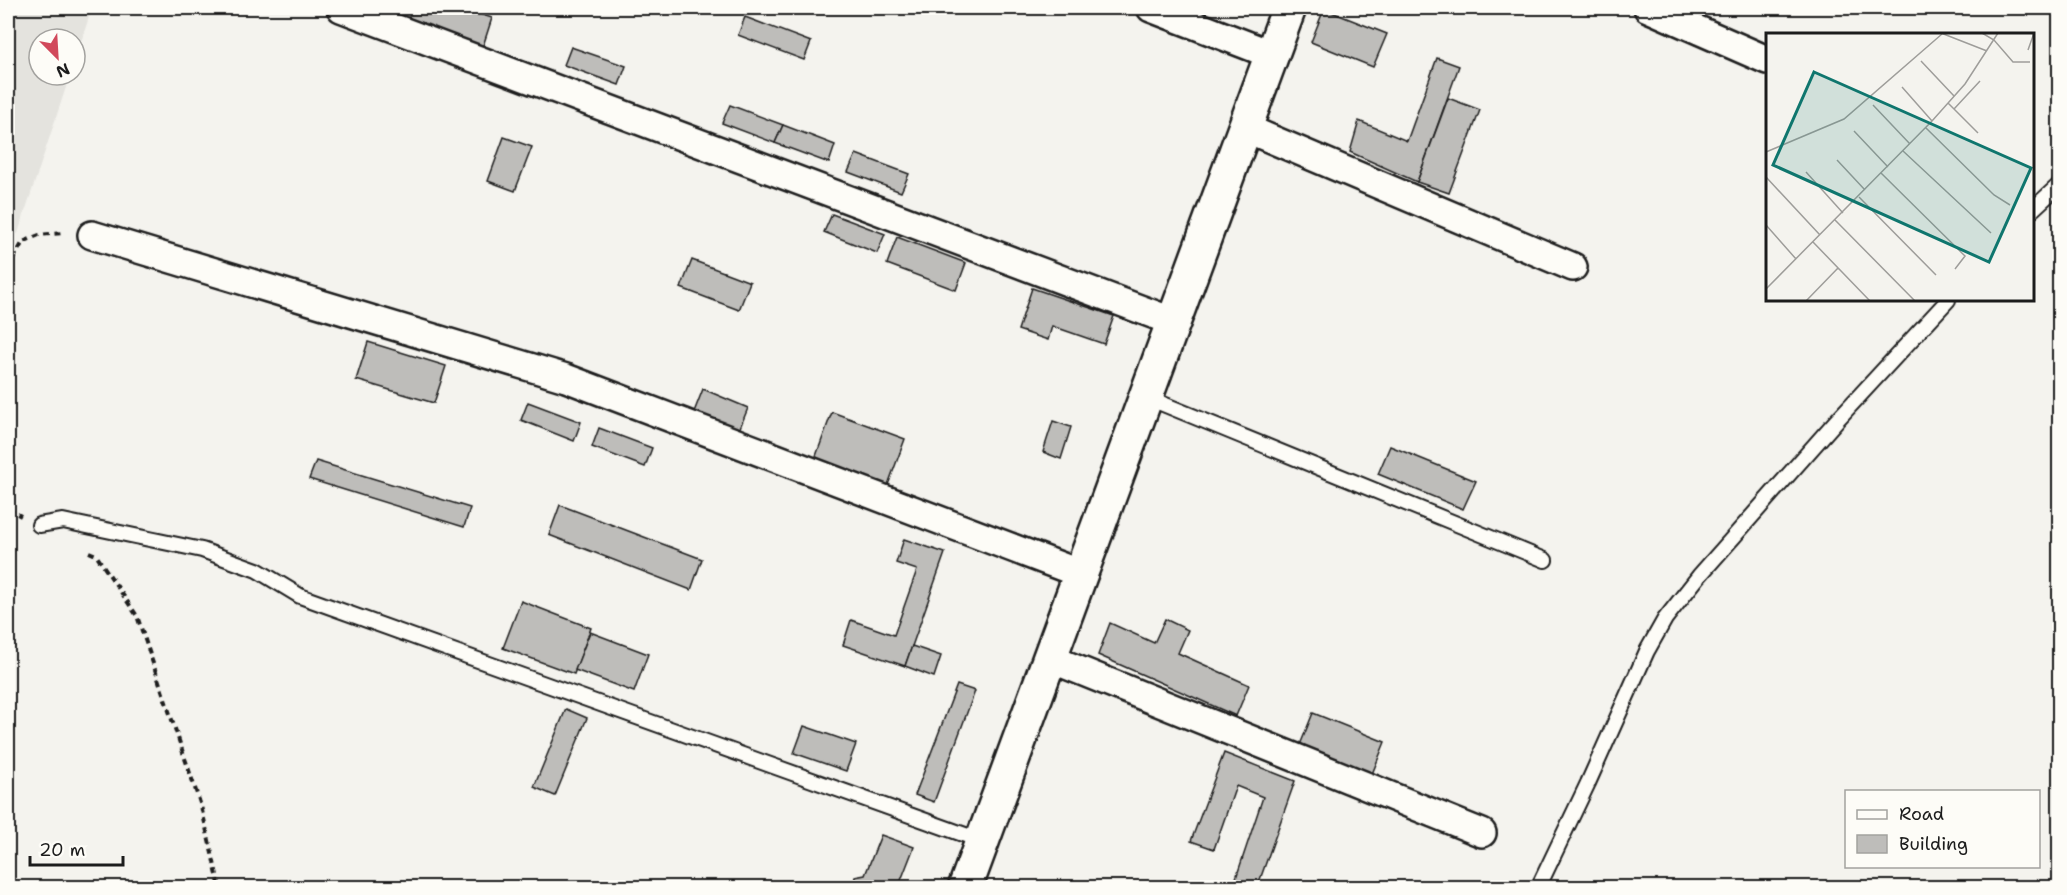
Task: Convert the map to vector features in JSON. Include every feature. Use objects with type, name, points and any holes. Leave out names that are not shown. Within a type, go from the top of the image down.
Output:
[{"type":"street","points":[[341,8],[1174,322]]},
{"type":"street","points":[[1151,8],[1270,54]]},
{"type":"street","points":[[965,888],[1245,128],[1270,54],[1289,8]]},
{"type":"street","points":[[1648,8],[1766,60]]},
{"type":"street","points":[[1245,128],[1573,267]]},
{"type":"street","points":[[92,235],[566,378],[1081,574]]},
{"type":"street","points":[[1049,658],[1482,833]]},
{"type":"lane","points":[[2034,208],[2060,184]]},
{"type":"lane","points":[[1538,888],[1647,651],[1665,619],[1699,576],[1829,428],[1946,302]]},
{"type":"lane","points":[[1146,397],[1545,560]]},
{"type":"lane","points":[[39,525],[63,521],[202,550],[257,570],[300,596],[982,842]]},
{"type":"path","points":[[8,268],[23,242],[39,235],[58,233],[92,235]]},
{"type":"path","points":[[8,508],[39,525]]},
{"type":"path","points":[[86,550],[96,555],[137,616],[201,806],[220,888]]},
{"type":"shaded area","points":[[8,8],[92,8],[86,27],[27,27],[27,87],[66,87],[18,233],[8,246]]},
{"type":"building","points":[[412,8],[461,8],[492,18],[483,46],[408,20]]},
{"type":"building","points":[[1324,9],[1387,34],[1373,67],[1311,42]]},
{"type":"building","points":[[745,17],[811,42],[804,60],[738,35]]},
{"type":"building","points":[[571,47],[626,66],[619,85],[564,65]]},
{"type":"building","points":[[1437,58],[1459,66],[1417,182],[1350,152],[1359,121],[1407,141]]},
{"type":"building","points":[[1448,98],[1480,110],[1449,193],[1417,182]]},
{"type":"building","points":[[730,105],[783,125],[775,143],[722,123]]},
{"type":"building","points":[[783,125],[835,145],[829,163],[775,143]]},
{"type":"building","points":[[504,137],[532,147],[515,191],[488,181]]},
{"type":"building","points":[[856,154],[909,174],[901,192],[848,172]]},
{"type":"building","points":[[832,214],[885,234],[877,253],[824,232]]},
{"type":"building","points":[[897,237],[966,263],[956,290],[887,264]]},
{"type":"building","points":[[692,260],[750,282],[739,310],[681,288]]},
{"type":"building","points":[[1032,288],[1114,316],[1104,344],[1052,326],[1048,340],[1018,330]]},
{"type":"building","points":[[368,342],[446,366],[434,403],[356,380]]},
{"type":"building","points":[[703,389],[748,408],[739,430],[694,412]]},
{"type":"building","points":[[528,402],[581,422],[574,441],[521,420]]},
{"type":"building","points":[[832,412],[905,439],[885,493],[812,467]]},
{"type":"building","points":[[1053,421],[1071,427],[1061,459],[1043,452]]},
{"type":"building","points":[[599,428],[652,448],[645,467],[592,447]]},
{"type":"building","points":[[1390,446],[1476,481],[1463,509],[1378,474]]},
{"type":"building","points":[[316,461],[470,508],[464,527],[309,479]]},
{"type":"building","points":[[560,505],[702,559],[691,590],[549,535]]},
{"type":"building","points":[[904,539],[945,553],[905,666],[843,645],[851,620],[894,635],[917,570],[896,563]]},
{"type":"building","points":[[521,601],[591,628],[574,674],[503,648]]},
{"type":"building","points":[[1165,619],[1188,630],[1178,653],[1249,685],[1236,716],[1098,655],[1110,623],[1154,643]]},
{"type":"building","points":[[590,632],[648,654],[634,692],[575,670]]},
{"type":"building","points":[[912,646],[941,656],[934,677],[905,666]]},
{"type":"building","points":[[957,685],[975,691],[934,802],[915,795]]},
{"type":"building","points":[[566,709],[587,718],[555,796],[534,787]]},
{"type":"building","points":[[1313,713],[1385,742],[1372,774],[1300,745]]},
{"type":"building","points":[[804,726],[856,744],[846,771],[794,753]]},
{"type":"building","points":[[1224,753],[1295,781],[1257,888],[1233,887],[1263,797],[1236,786],[1214,849],[1191,841]]},
{"type":"building","points":[[881,835],[914,847],[898,888],[852,888],[855,877],[865,875]]}]
